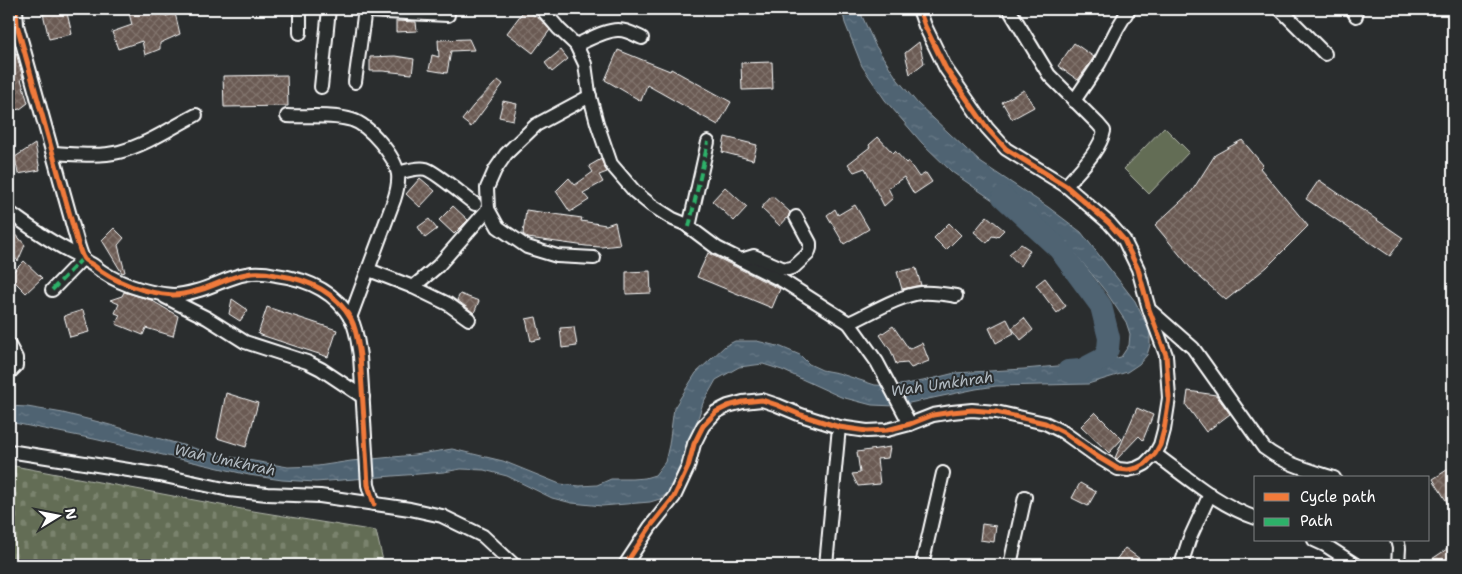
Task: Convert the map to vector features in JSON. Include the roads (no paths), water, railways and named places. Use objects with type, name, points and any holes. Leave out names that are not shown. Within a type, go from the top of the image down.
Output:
[{"type":"street","points":[[16,9],[17,25],[84,258]]},
{"type":"street","points":[[300,9],[300,33]]},
{"type":"street","points":[[321,88],[329,9]]},
{"type":"street","points":[[542,9],[576,45],[585,64],[597,123],[611,164],[635,192],[673,219],[685,224],[717,248],[783,281],[849,323],[878,362],[910,424]]},
{"type":"street","points":[[625,565],[650,527],[674,497],[688,467],[694,444],[703,426],[716,412],[728,406],[744,402],[762,400],[839,427],[867,430],[887,430],[933,415],[952,412],[972,410],[996,412],[1046,423],[1118,469],[1128,470],[1145,464],[1160,446],[1169,398],[1166,355],[1149,309],[1138,269],[1124,240],[1109,223],[1066,186],[1006,149],[987,128],[946,69],[918,9]]},
{"type":"street","points":[[1009,9],[1049,75],[1104,131],[1102,140],[1095,151],[1066,186]]},
{"type":"street","points":[[1074,101],[1099,64],[1129,9]]},
{"type":"street","points":[[1280,9],[1325,54]]},
{"type":"street","points":[[355,82],[365,10],[448,15]]},
{"type":"street","points":[[576,45],[618,30],[642,38]]},
{"type":"street","points":[[590,96],[536,125],[506,154],[495,170],[487,188],[488,209],[498,227],[527,247],[557,256],[594,258]]},
{"type":"street","points":[[53,153],[96,155],[118,152],[140,144],[196,115]]},
{"type":"street","points":[[287,116],[336,117],[351,119],[361,123],[371,131],[394,161],[398,173],[398,186],[394,200],[350,318]]},
{"type":"street","points":[[689,228],[708,142]]},
{"type":"street","points":[[398,173],[415,169],[426,169],[475,204]]},
{"type":"street","points":[[413,288],[438,266],[488,209]]},
{"type":"street","points":[[9,212],[42,236],[84,258],[102,273],[126,284],[159,294],[207,318],[246,342],[307,362],[363,396]]},
{"type":"street","points":[[741,260],[754,256],[782,268],[794,267],[808,254],[810,248],[810,242],[796,217]]},
{"type":"street","points":[[52,290],[84,258]]},
{"type":"street","points":[[369,270],[448,304],[469,319]]},
{"type":"street","points":[[159,294],[176,295],[198,291],[247,273],[292,277],[309,282],[334,297],[354,326],[359,348],[368,485],[374,504]]},
{"type":"street","points":[[849,323],[904,297],[919,293],[956,296]]},
{"type":"street","points":[[1149,309],[1193,348],[1264,448],[1275,456],[1294,465],[1328,476]]},
{"type":"street","points":[[9,345],[16,358],[16,366],[9,373]]},
{"type":"street","points":[[826,565],[839,427]]},
{"type":"street","points":[[9,451],[160,475],[229,490],[320,496],[410,509],[442,516],[483,536],[514,565]]},
{"type":"street","points":[[1155,454],[1210,494],[1240,512],[1254,517]]},
{"type":"street","points":[[922,565],[942,473]]},
{"type":"street","points":[[1181,565],[1189,540],[1210,494]]},
{"type":"street","points":[[1010,565],[1025,497]]},
{"type":"street","points":[[1318,542],[1356,565]]},
{"type":"street","points":[[1398,542],[1398,565]]},
{"type":"water","points":[[842,9],[861,9],[862,16],[875,45],[898,80],[918,104],[980,162],[1048,207],[1081,232],[1135,301],[1150,332],[1150,345],[1147,355],[1139,364],[1127,372],[1088,384],[996,386],[895,406],[872,405],[841,397],[782,370],[763,364],[739,367],[716,380],[703,403],[678,480],[670,491],[660,499],[650,502],[602,506],[572,503],[552,498],[507,476],[484,470],[461,469],[316,482],[282,480],[249,475],[94,439],[9,422],[9,406],[27,407],[99,422],[219,455],[288,467],[318,466],[452,449],[503,461],[560,484],[580,486],[597,485],[611,479],[645,478],[655,475],[665,462],[674,408],[696,373],[725,346],[735,341],[757,341],[781,347],[800,355],[809,364],[822,370],[875,385],[894,386],[955,373],[1091,363],[1121,357],[1129,345],[1130,334],[1126,322],[1106,292],[1069,246],[1023,216],[994,201],[952,172],[922,143],[885,100],[862,66],[845,23]]},
{"type":"waterway","name":"Wah Umkhrah","points":[[1003,197],[1059,249],[1101,306],[1109,338],[1108,349],[1104,358],[1081,370],[1068,371]]}]
